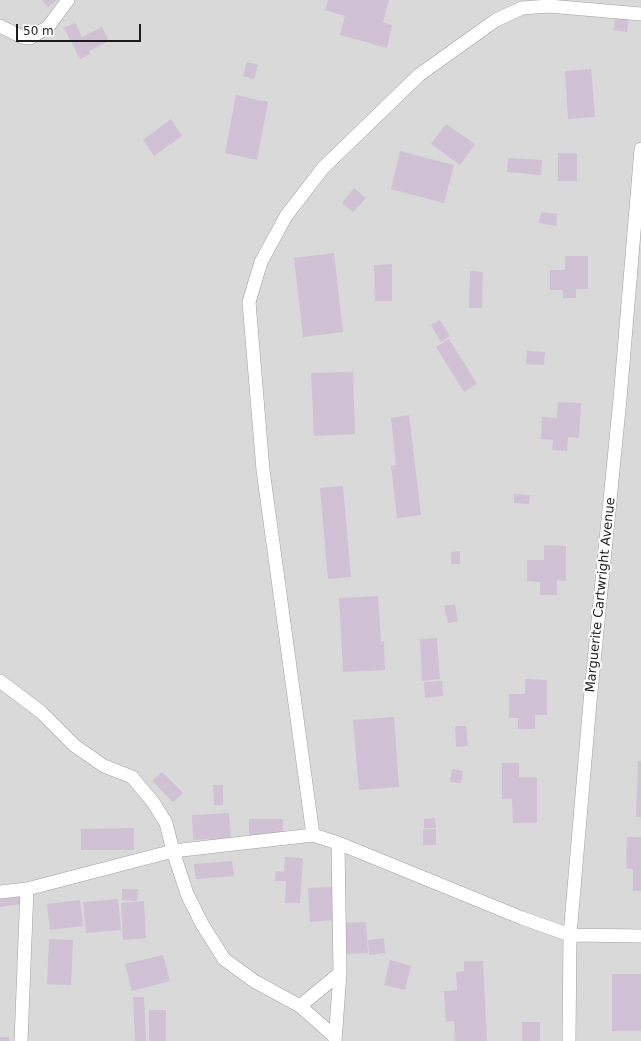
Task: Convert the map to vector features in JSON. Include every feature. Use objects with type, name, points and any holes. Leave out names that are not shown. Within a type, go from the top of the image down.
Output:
[{"type":"street","points":[[0,26],[22,37],[30,38],[48,26],[68,0]]},
{"type":"street","points":[[313,835],[263,470],[249,302],[261,262],[286,216],[323,168],[419,75],[496,20],[522,8],[549,6],[641,14]]},
{"type":"street","name":"Marguerite Cartwright Avenue","points":[[568,1041],[570,935],[590,702],[620,399],[641,149]]},
{"type":"street","points":[[0,681],[41,712],[75,746],[104,766],[132,777],[153,802],[166,823],[173,851],[187,894],[202,924],[224,959],[254,981],[300,1006],[336,1039]]},
{"type":"street","points":[[0,892],[27,889],[173,851],[313,835],[338,843],[522,918],[570,935],[641,936]]},
{"type":"street","points":[[336,1039],[340,973],[338,843]]},
{"type":"street","points":[[21,1041],[27,889]]},
{"type":"street","points":[[300,1006],[340,973]]},
{"type":"shaded area","points":[[0,0],[641,0],[641,1041],[0,1041]]},
{"type":"building","points":[[42,0],[57,0],[48,7]]},
{"type":"building","points":[[328,0],[389,0],[383,22],[392,25],[387,48],[340,35],[345,16],[325,10]]},
{"type":"building","points":[[615,17],[629,19],[627,32],[614,30]]},
{"type":"building","points":[[75,23],[82,37],[102,27],[109,41],[89,51],[90,54],[80,59],[64,28]]},
{"type":"building","points":[[247,62],[258,65],[254,79],[243,76]]},
{"type":"building","points":[[591,69],[595,117],[568,119],[565,71]]},
{"type":"building","points":[[236,95],[268,102],[257,160],[225,153]]},
{"type":"building","points":[[171,119],[182,136],[154,156],[143,140]]},
{"type":"building","points":[[446,124],[475,144],[460,165],[431,144]]},
{"type":"building","points":[[400,151],[454,165],[444,203],[391,189]]},
{"type":"building","points":[[558,153],[577,153],[577,181],[558,181]]},
{"type":"building","points":[[508,158],[542,160],[541,175],[507,172]]},
{"type":"building","points":[[354,188],[366,198],[353,212],[342,203]]},
{"type":"building","points":[[541,212],[557,214],[556,226],[539,223]]},
{"type":"building","points":[[334,253],[343,332],[303,337],[294,258]]},
{"type":"building","points":[[565,256],[588,256],[588,289],[576,289],[576,298],[563,298],[563,290],[550,290],[550,270],[565,270]]},
{"type":"building","points":[[392,264],[392,301],[375,301],[374,265]]},
{"type":"building","points":[[470,271],[483,272],[482,308],[469,308]]},
{"type":"building","points":[[440,320],[450,336],[441,342],[431,325]]},
{"type":"building","points":[[449,339],[477,384],[464,392],[436,347]]},
{"type":"building","points":[[527,351],[545,352],[544,365],[526,364]]},
{"type":"building","points":[[353,372],[355,434],[314,436],[311,373]]},
{"type":"building","points":[[558,402],[581,403],[579,438],[568,437],[567,451],[552,450],[553,440],[541,439],[542,417],[557,418]]},
{"type":"building","points":[[409,415],[421,515],[397,518],[391,466],[396,465],[391,418]]},
{"type":"building","points":[[343,486],[351,577],[328,579],[320,488]]},
{"type":"building","points":[[514,494],[530,495],[529,504],[514,503]]},
{"type":"building","points":[[544,545],[566,546],[566,581],[557,580],[557,595],[540,595],[540,582],[527,581],[527,560],[544,560]]},
{"type":"building","points":[[460,551],[460,564],[451,564],[451,552]]},
{"type":"building","points":[[378,596],[381,642],[384,641],[385,670],[343,672],[339,598]]},
{"type":"building","points":[[455,604],[458,621],[448,623],[444,606]]},
{"type":"building","points":[[437,638],[440,679],[422,681],[420,639]]},
{"type":"building","points":[[525,679],[547,680],[547,715],[535,715],[535,729],[518,729],[518,718],[509,718],[509,694],[525,694]]},
{"type":"building","points":[[442,681],[443,696],[425,698],[424,682]]},
{"type":"building","points":[[394,717],[399,787],[359,790],[353,720]]},
{"type":"building","points":[[455,726],[466,726],[468,746],[456,747]]},
{"type":"building","points":[[638,761],[641,761],[641,817],[636,817]]},
{"type":"building","points":[[502,763],[519,763],[519,777],[537,777],[537,823],[513,823],[512,799],[502,799]]},
{"type":"building","points":[[452,769],[463,771],[461,783],[450,782]]},
{"type":"building","points":[[162,772],[183,793],[173,802],[152,781]]},
{"type":"building","points":[[213,785],[223,785],[223,805],[214,805]]},
{"type":"building","points":[[229,813],[231,838],[193,840],[192,815]]},
{"type":"building","points":[[435,818],[436,828],[424,828],[424,819]]},
{"type":"building","points":[[249,819],[283,819],[283,834],[249,835]]},
{"type":"building","points":[[134,828],[134,850],[81,850],[81,829]]},
{"type":"building","points":[[423,829],[436,829],[436,845],[423,845]]},
{"type":"building","points":[[627,837],[641,837],[641,891],[633,891],[633,869],[626,868]]},
{"type":"building","points":[[285,857],[303,858],[300,903],[285,903],[286,881],[275,881],[276,871],[284,872]]},
{"type":"building","points":[[232,861],[234,876],[196,879],[194,864]]},
{"type":"building","points":[[332,887],[334,920],[310,922],[308,888]]},
{"type":"building","points":[[122,889],[138,889],[137,901],[122,900]]},
{"type":"building","points":[[20,891],[21,904],[0,907],[0,894]]},
{"type":"building","points":[[118,899],[121,930],[86,933],[83,902]]},
{"type":"building","points":[[80,900],[83,926],[50,930],[47,904]]},
{"type":"building","points":[[144,901],[146,938],[123,940],[121,903]]},
{"type":"building","points":[[366,922],[368,953],[345,954],[343,923]]},
{"type":"building","points":[[384,938],[385,953],[369,955],[368,940]]},
{"type":"building","points":[[49,939],[73,940],[71,985],[47,984]]},
{"type":"building","points":[[163,955],[170,981],[132,991],[125,964]]},
{"type":"building","points":[[390,960],[411,966],[405,990],[384,985]]},
{"type":"building","points":[[464,961],[483,961],[487,1041],[455,1041],[454,1021],[446,1022],[444,991],[457,990],[456,972],[464,971]]},
{"type":"building","points":[[612,974],[641,974],[641,1031],[612,1031]]},
{"type":"building","points":[[133,997],[144,997],[146,1041],[135,1041]]},
{"type":"building","points":[[149,1010],[166,1010],[166,1041],[149,1041]]},
{"type":"building","points":[[522,1022],[540,1022],[540,1041],[522,1041]]},
{"type":"building","points":[[0,1037],[9,1037],[9,1041],[0,1041]]}]
